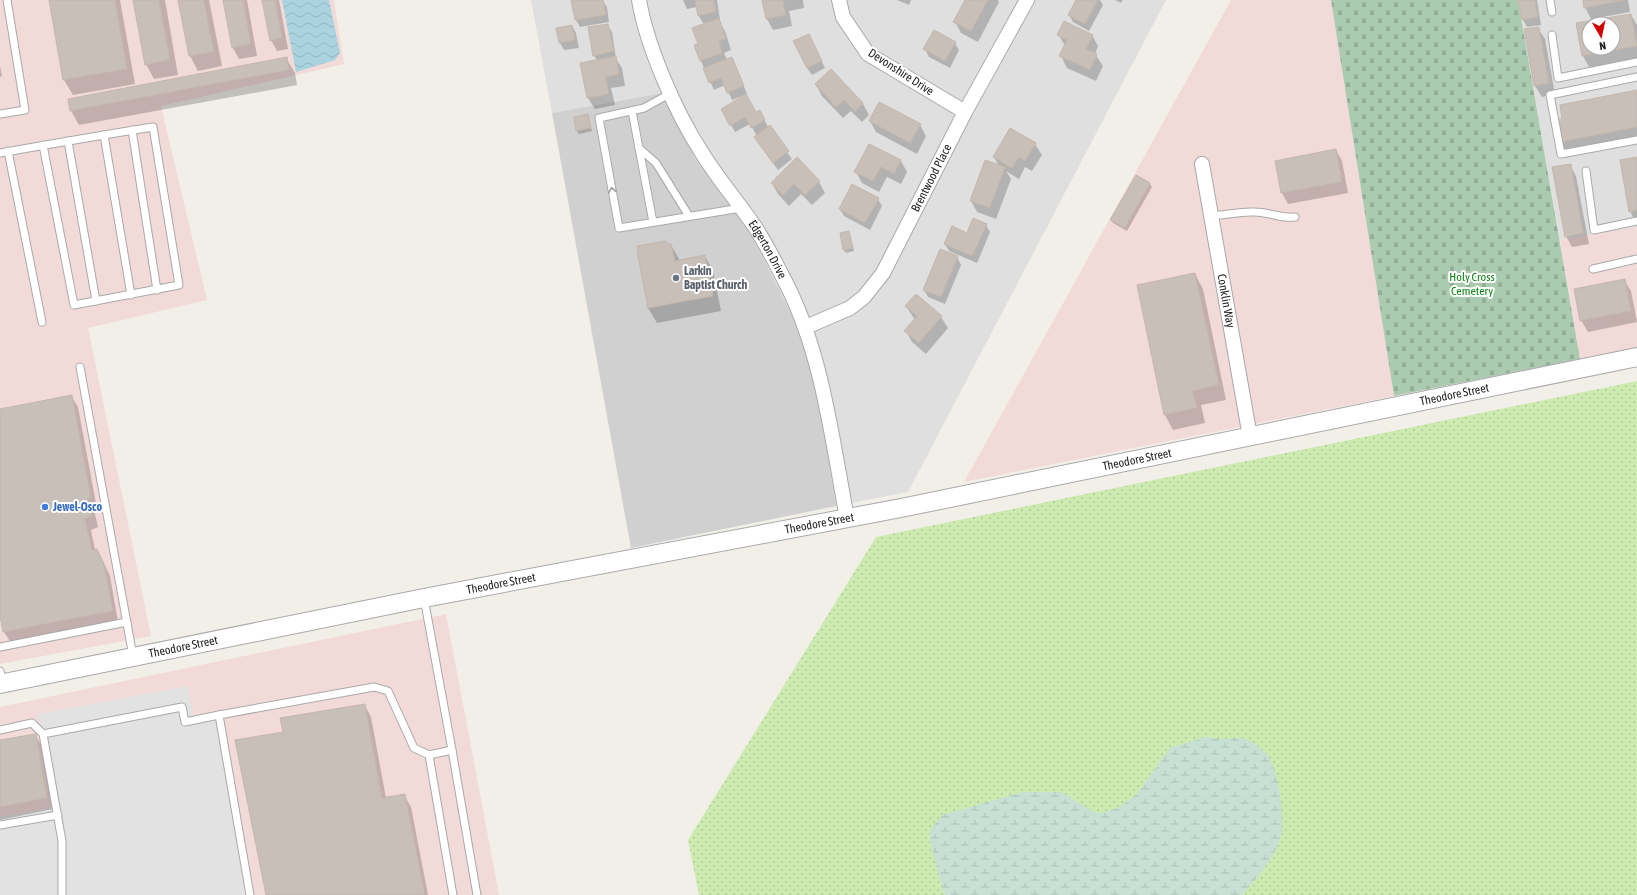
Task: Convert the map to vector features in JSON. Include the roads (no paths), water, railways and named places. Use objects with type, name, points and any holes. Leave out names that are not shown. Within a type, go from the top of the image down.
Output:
[{"type":"street","name":"Edgerton Drive","points":[[639,0],[656,61],[701,153],[756,228],[787,285],[806,327],[819,374],[847,518]]},
{"type":"street","name":"Devonshire Drive","points":[[838,0],[843,18],[868,54],[965,112]]},
{"type":"street","name":"Brentwood Place","points":[[806,327],[850,308],[864,297],[883,273],[965,112],[1028,0]]},
{"type":"street","name":"Conklin Way","points":[[1202,164],[1250,437]]},
{"type":"street","name":"Theodore Street","points":[[1,680],[134,657],[424,598],[847,518],[1637,358]]},
{"type":"lane","points":[[0,114],[25,110],[7,0]]},
{"type":"lane","points":[[1550,0],[1552,12]]},
{"type":"lane","points":[[1552,35],[1558,78],[1637,62]]},
{"type":"lane","points":[[1637,77],[1550,95],[1561,154],[1637,140]]},
{"type":"lane","points":[[671,93],[644,108],[599,118],[618,228],[741,208]]},
{"type":"lane","points":[[632,111],[653,222]]},
{"type":"lane","points":[[0,153],[43,145],[153,127],[179,286],[74,305],[43,145]]},
{"type":"lane","points":[[132,130],[157,290]]},
{"type":"lane","points":[[104,135],[131,295]]},
{"type":"lane","points":[[68,141],[96,301]]},
{"type":"lane","points":[[639,147],[656,163],[689,216]]},
{"type":"lane","points":[[8,151],[42,322]]},
{"type":"lane","points":[[1586,171],[1594,230],[1637,221]]},
{"type":"lane","points":[[1211,216],[1254,212],[1273,213],[1285,218],[1295,217]]},
{"type":"lane","points":[[1593,269],[1637,260]]},
{"type":"lane","points":[[80,367],[134,657]]},
{"type":"lane","points":[[424,598],[477,895]]},
{"type":"lane","points":[[0,647],[127,622]]},
{"type":"lane","points":[[43,734],[182,707],[185,722],[374,687],[388,691],[414,748],[429,755],[452,750]]},
{"type":"lane","points":[[219,715],[250,895]]},
{"type":"lane","points":[[0,730],[32,723],[43,734],[62,841],[62,895]]},
{"type":"lane","points":[[429,755],[453,895]]},
{"type":"lane","points":[[0,825],[58,815]]},
{"type":"water","points":[[282,0],[329,0],[340,53],[335,60],[296,72]]},
{"type":"place","name":"Larkin Baptist Church","points":[[676,278]]},
{"type":"place","name":"Jewel-Osco","points":[[45,507]]},
{"type":"park label","name":"Holy Cross Cemetery","points":[[1472,284]]}]
